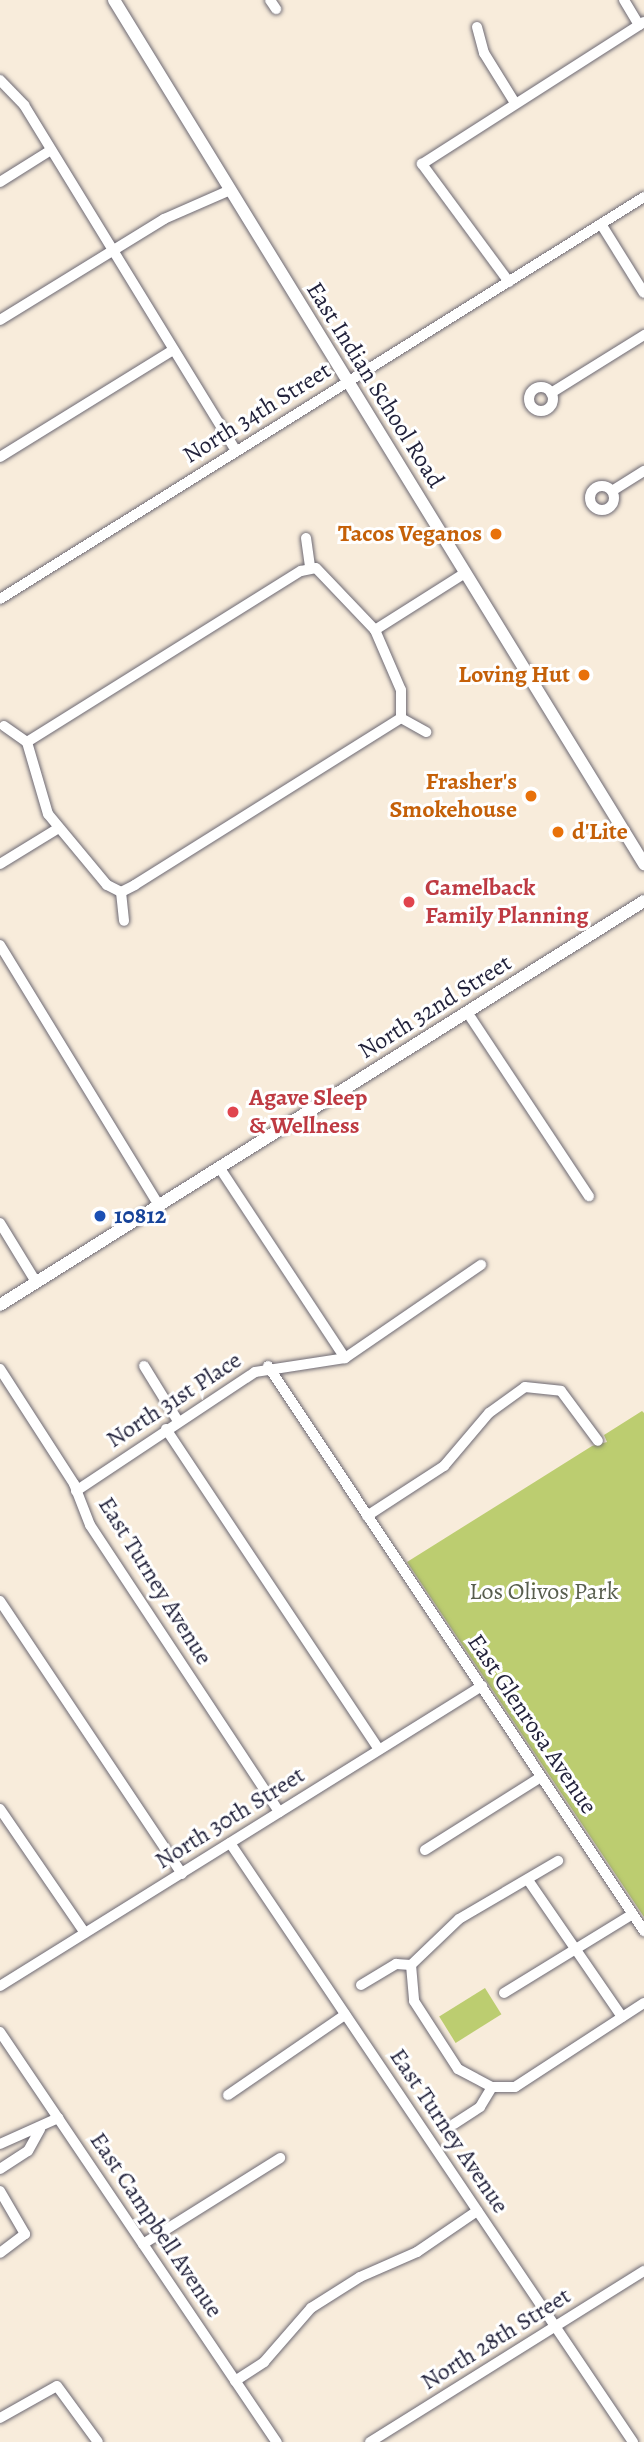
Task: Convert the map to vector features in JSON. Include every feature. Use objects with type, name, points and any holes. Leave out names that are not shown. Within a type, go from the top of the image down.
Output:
[{"type":"main road","name":"East Indian School Road","points":[[114,0],[644,864]]},
{"type":"main road","name":"North 32nd Street","points":[[0,1305],[644,901]]},
{"type":"street","points":[[509,282],[422,164],[641,23],[624,0]]},
{"type":"street","points":[[477,27],[484,53],[515,103]]},
{"type":"street","points":[[0,80],[14,90],[236,451]]},
{"type":"street","points":[[0,182],[51,150]]},
{"type":"street","points":[[0,320],[112,250],[230,190]]},
{"type":"street","name":"North 34th Street","points":[[0,599],[644,197]]},
{"type":"street","points":[[601,224],[644,293]]},
{"type":"street","points":[[551,393],[644,335]]},
{"type":"street","points":[[0,457],[173,350]]},
{"type":"street","points":[[612,491],[644,471]]},
{"type":"street","points":[[306,538],[310,567],[349,595],[375,630],[401,690],[401,718]]},
{"type":"street","points":[[27,742],[310,567]]},
{"type":"street","points":[[375,630],[465,573]]},
{"type":"street","points":[[401,718],[426,733]]},
{"type":"street","points":[[121,892],[401,718]]},
{"type":"street","points":[[4,726],[27,742],[35,788],[57,829],[107,885],[121,892]]},
{"type":"street","points":[[0,864],[57,829]]},
{"type":"street","points":[[121,892],[124,921]]},
{"type":"street","points":[[0,946],[159,1205]]},
{"type":"street","points":[[467,1012],[589,1196]]},
{"type":"street","points":[[219,1167],[345,1358]]},
{"type":"street","points":[[0,1223],[36,1282]]},
{"type":"street","name":"North 31st Place","points":[[76,1491],[178,1421],[268,1366],[345,1358],[481,1265]]},
{"type":"street","points":[[144,1366],[178,1421]]},
{"type":"street","name":"East Glenrosa Avenue","points":[[268,1366],[644,1931]]},
{"type":"street","name":"East Turney Avenue","points":[[0,1370],[76,1491],[90,1525],[279,1812]]},
{"type":"street","points":[[366,1516],[444,1466],[503,1400],[524,1387],[547,1385],[567,1396],[598,1441]]},
{"type":"street","points":[[166,1429],[379,1749]]},
{"type":"street","points":[[0,1601],[182,1874]]},
{"type":"street","name":"North 30th Street","points":[[0,1986],[482,1686]]},
{"type":"street","points":[[425,1850],[541,1777]]},
{"type":"street","points":[[0,1809],[85,1933]]},
{"type":"street","name":"East Turney Avenue","points":[[230,1843],[633,2442]]},
{"type":"street","points":[[361,1985],[396,1964],[411,1965],[459,1919],[558,1861]]},
{"type":"street","points":[[528,1880],[622,2017]]},
{"type":"street","points":[[504,1993],[633,1914]]},
{"type":"street","points":[[411,1965],[414,2001],[458,2069],[492,2087],[515,2087],[644,2003]]},
{"type":"street","points":[[228,2095],[345,2015]]},
{"type":"street","name":"East Campbell Avenue","points":[[0,2032],[277,2442]]},
{"type":"street","points":[[454,2124],[480,2107],[492,2087]]},
{"type":"street","points":[[18,2157],[3,2142],[40,2129],[58,2118]]},
{"type":"street","points":[[0,2169],[18,2157],[40,2129]]},
{"type":"street","points":[[143,2244],[279,2158]]},
{"type":"street","points":[[0,2191],[25,2234],[0,2253]]},
{"type":"street","points":[[235,2381],[264,2362],[311,2308],[360,2277],[417,2252],[477,2211]]},
{"type":"street","name":"North 28th Street","points":[[370,2442],[644,2271]]},
{"type":"street","points":[[0,2418],[57,2386],[98,2442]]},
{"type":"green space","name":"Los Olivos Park","points":[[642,1411],[644,1917],[407,1562],[592,1446],[607,1442],[604,1435]]},
{"type":"green space","points":[[485,1988],[501,2014],[456,2043],[439,2017]]},
{"type":"place","name":"Tacos Veganos","points":[[496,534]]},
{"type":"place","name":"Loving Hut","points":[[584,675]]},
{"type":"place","name":"Frasher's Smokehouse","points":[[531,796]]},
{"type":"place","name":"d'Lite","points":[[558,832]]},
{"type":"place","name":"Camelback Family Planning","points":[[409,902]]},
{"type":"place","name":"Agave Sleep & Wellness","points":[[233,1112]]},
{"type":"place","name":"10812","points":[[100,1216]]}]
